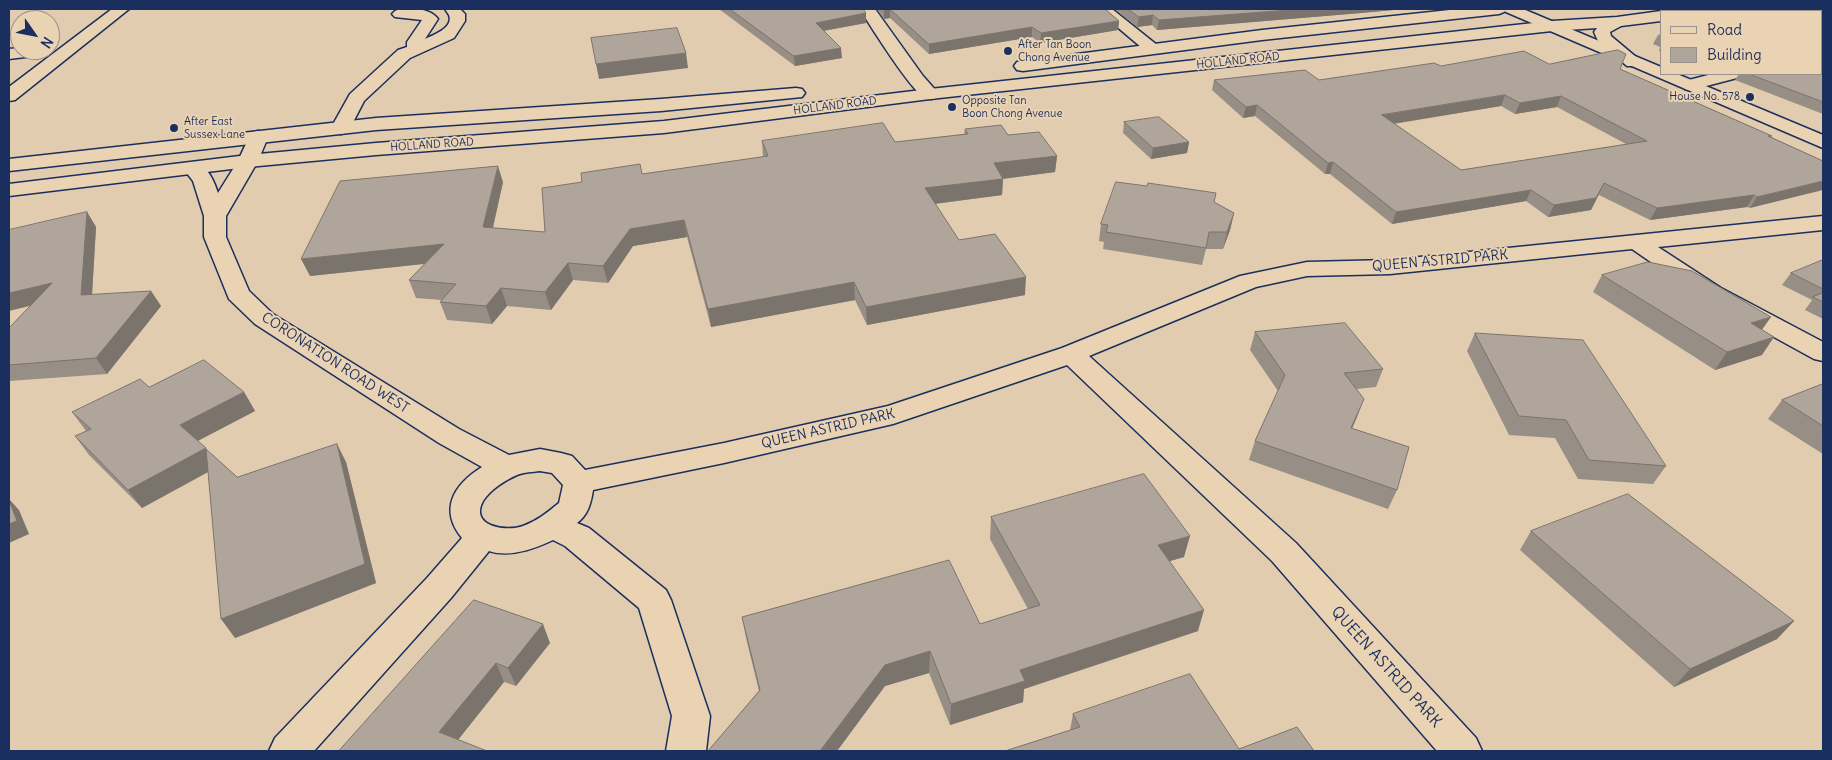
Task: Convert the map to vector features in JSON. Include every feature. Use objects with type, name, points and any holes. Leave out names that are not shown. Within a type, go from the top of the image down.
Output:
[{"type":"street","points":[[9,96],[121,9]]},
{"type":"street","points":[[341,128],[356,98],[404,54],[431,44],[448,35],[457,22],[457,14],[452,9]]},
{"type":"street","points":[[867,9],[923,87]]},
{"type":"street","points":[[1103,9],[1154,48]]},
{"type":"street","name":"HOLLAND ROAD","points":[[1006,68],[1154,48],[1499,9]]},
{"type":"street","points":[[1511,9],[1660,72]]},
{"type":"street","points":[[400,14],[422,14],[430,19],[415,42],[415,49]]},
{"type":"street","name":"HOLLAND ROAD","points":[[9,190],[376,149],[664,127],[923,87],[1552,26],[1617,22],[1660,16]]},
{"type":"street","points":[[1617,22],[1606,27],[1602,32],[1604,38],[1633,62]]},
{"type":"street","points":[[60,48],[72,47]]},
{"type":"street","name":"HOLLAND ROAD","points":[[832,89],[923,87],[956,75]]},
{"type":"street","points":[[1667,75],[1823,142]]},
{"type":"street","points":[[1690,85],[1727,75]]},
{"type":"street","name":"HOLLAND ROAD","points":[[9,165],[341,128],[661,105],[813,91]]},
{"type":"street","points":[[215,216],[248,162],[258,137]]},
{"type":"street","name":"CORONATION ROAD WEST","points":[[193,168],[203,180],[215,216],[215,237],[238,294],[264,319],[449,436],[506,467]]},
{"type":"street","name":"QUEEN ASTRID PARK","points":[[579,482],[724,453],[893,414],[1071,354],[1249,282],[1307,269],[1390,267],[1823,223]]},
{"type":"street","points":[[1636,242],[1712,293],[1823,353]]},
{"type":"street","name":"QUEEN ASTRID PARK","points":[[1071,354],[1284,552],[1462,751]]},
{"type":"street","points":[[548,461],[561,464],[579,482],[573,508],[554,527],[516,541],[498,541],[482,537],[472,529],[466,520],[465,510],[468,499],[477,486],[506,467],[523,462],[548,461]]},
{"type":"street","points":[[554,527],[577,537],[654,600],[691,716],[686,751]]},
{"type":"street","points":[[289,751],[439,588],[482,537]]},
{"type":"building","points":[[730,9],[863,9],[866,13],[816,23],[841,48],[794,56]]},
{"type":"building","points":[[890,9],[1105,9],[1119,21],[1041,33],[1032,27],[929,44]]},
{"type":"building","points":[[1128,9],[1302,9],[1159,20],[1153,15],[1139,17]]},
{"type":"building","points":[[1792,9],[1796,10],[1769,10]]},
{"type":"building","points":[[1804,9],[1823,9],[1823,15],[1822,10]]},
{"type":"building","points":[[1822,18],[1823,19],[1823,102],[1752,75],[1822,75]]},
{"type":"building","points":[[677,28],[686,53],[596,64],[591,38]]},
{"type":"building","points":[[1618,50],[1626,54],[1620,69],[1772,136],[1768,136],[1823,161],[1823,181],[1757,197],[1754,195],[1657,208],[1604,183],[1596,198],[1554,205],[1531,190],[1396,212],[1333,162],[1328,163],[1257,105],[1246,107],[1214,80],[1305,70],[1319,80],[1434,63],[1441,66],[1524,51],[1549,64]],"holes":[[[1505,95],[1520,103],[1561,96],[1647,141],[1461,170],[1382,115]]]},
{"type":"building","points":[[1159,117],[1189,142],[1153,148],[1124,122]]},
{"type":"building","points":[[883,123],[895,142],[968,134],[965,129],[1001,125],[1008,135],[1039,132],[1057,156],[994,163],[1003,179],[925,188],[959,240],[995,234],[1026,277],[866,307],[854,282],[708,309],[684,220],[630,229],[603,266],[568,263],[545,292],[501,288],[486,306],[440,302],[456,284],[409,280],[444,244],[301,259],[340,181],[498,166],[483,227],[545,232],[542,188],[582,182],[581,173],[640,164],[642,174],[768,156],[762,141]]},
{"type":"building","points":[[1116,182],[1147,186],[1148,183],[1216,193],[1214,202],[1234,213],[1227,232],[1209,232],[1206,248],[1106,232],[1108,225],[1101,224]]},
{"type":"building","points":[[87,212],[81,295],[151,291],[96,358],[9,365],[9,328],[52,283],[9,293],[9,230]]},
{"type":"building","points":[[1823,260],[1823,289],[1791,273]]},
{"type":"building","points":[[1648,262],[1692,271],[1771,317],[1751,323],[1774,337],[1727,352],[1602,275]]},
{"type":"building","points":[[1823,293],[1823,302],[1813,297]]},
{"type":"building","points":[[1345,323],[1383,369],[1344,373],[1364,399],[1351,428],[1409,447],[1397,490],[1255,441],[1285,375],[1255,332]]},
{"type":"building","points":[[1475,333],[1583,340],[1666,466],[1589,460],[1566,420],[1519,416]]},
{"type":"building","points":[[204,360],[244,392],[180,425],[206,448],[128,490],[75,436],[91,429],[72,412],[140,379],[149,387]]},
{"type":"building","points":[[1823,384],[1823,426],[1782,400]]},
{"type":"building","points":[[337,444],[365,564],[221,619],[206,449],[237,477]]},
{"type":"building","points":[[1144,474],[1190,536],[1158,545],[1204,610],[1020,670],[1025,681],[951,704],[930,651],[885,665],[820,751],[708,751],[760,690],[742,617],[949,560],[980,624],[1040,605],[991,517]]},
{"type":"building","points":[[1628,494],[1794,621],[1690,669],[1531,531]]},
{"type":"building","points":[[9,500],[17,521],[9,524]]},
{"type":"building","points":[[474,600],[543,624],[508,668],[496,663],[439,732],[487,751],[339,751]]},
{"type":"building","points":[[1190,674],[1239,749],[1297,727],[1314,751],[1005,751],[1080,727],[1073,714]]},
{"type":"place","name":"After Tan Boon Chong Avenue","points":[[1008,51]]},
{"type":"place","name":"House No. 578","points":[[1750,97]]},
{"type":"place","name":"Opposite Tan Boon Chong Avenue","points":[[952,107]]},
{"type":"place","name":"After East Sussex Lane","points":[[174,128]]}]
